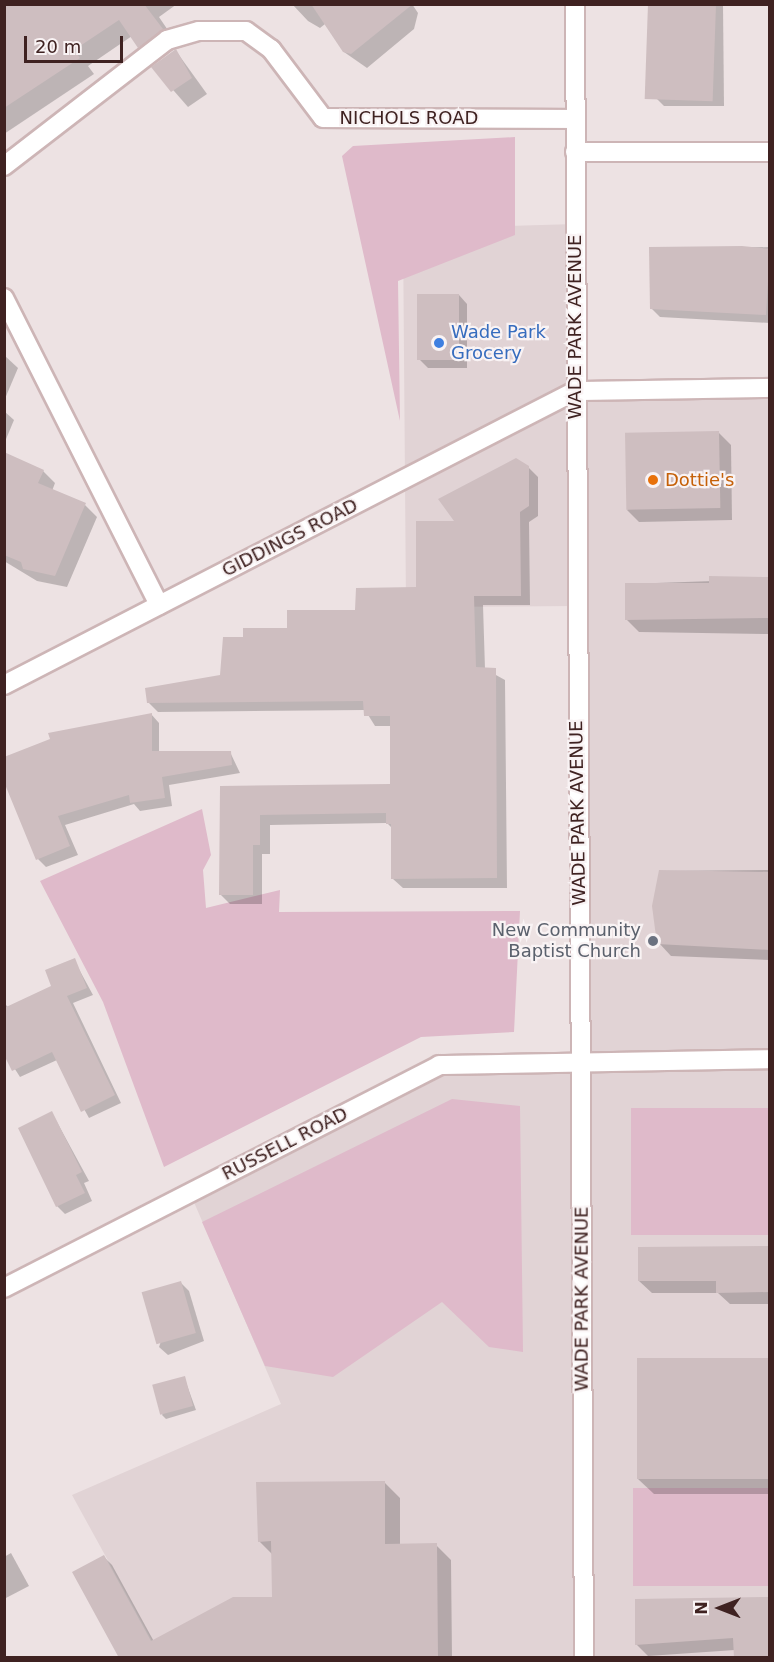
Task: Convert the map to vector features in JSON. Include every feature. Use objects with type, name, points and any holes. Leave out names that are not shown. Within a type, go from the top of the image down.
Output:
[{"type":"street","name":"WADE PARK AVENUE","points":[[575,4],[575,391],[584,1658]]},
{"type":"street","name":"NICHOLS ROAD","points":[[4,166],[167,40],[200,31],[246,31],[271,49],[323,118],[575,119]]},
{"type":"street","points":[[575,152],[770,153]]},
{"type":"street","points":[[4,298],[159,605]]},
{"type":"street","points":[[575,391],[770,388]]},
{"type":"street","name":"GIDDINGS ROAD","points":[[4,685],[575,391]]},
{"type":"street","name":"RUSSELL ROAD","points":[[4,1288],[439,1065],[770,1059]]},
{"type":"shaded area","points":[[515,137],[515,235],[398,281],[400,421],[342,156],[353,146]]},
{"type":"shaded area","points":[[575,224],[575,391],[769,388],[769,1657],[161,1657],[72,1495],[281,1404],[190,1193],[439,1065],[580,1062],[576,606],[406,607],[403,229]]},
{"type":"shaded area","points":[[202,809],[211,855],[203,870],[206,908],[280,890],[279,912],[520,911],[514,1032],[421,1037],[164,1167],[103,1002],[40,881]]},
{"type":"shaded area","points":[[452,1099],[520,1106],[523,1352],[489,1347],[442,1302],[333,1377],[265,1366],[202,1222]]},
{"type":"shaded area","points":[[631,1108],[769,1108],[769,1235],[631,1235]]},
{"type":"shaded area","points":[[633,1488],[769,1488],[769,1586],[633,1586]]},
{"type":"building","points":[[4,4],[144,4],[163,29],[138,48],[119,20],[74,50],[80,58],[4,108]]},
{"type":"building","points":[[311,4],[413,4],[351,54],[343,52]]},
{"type":"building","points":[[648,4],[716,6],[713,101],[645,99]]},
{"type":"building","points":[[176,49],[192,78],[171,92],[151,67]]},
{"type":"building","points":[[742,246],[770,249],[766,315],[650,309],[649,247]]},
{"type":"building","name":"Wade Park Grocery","points":[[417,294],[459,294],[459,360],[417,360]]},
{"type":"building","points":[[719,431],[720,508],[626,510],[625,433]]},
{"type":"building","points":[[4,452],[44,470],[38,483],[86,503],[55,576],[23,569],[21,562],[4,555]]},
{"type":"building","points":[[516,458],[529,466],[529,506],[520,512],[521,596],[474,596],[476,667],[496,668],[497,878],[391,879],[391,824],[386,824],[386,813],[260,815],[260,845],[253,845],[253,895],[219,895],[220,786],[390,784],[390,716],[364,716],[363,701],[147,703],[145,688],[220,675],[223,637],[243,637],[243,628],[287,628],[287,610],[355,610],[356,588],[416,587],[416,521],[454,521],[438,499]]},
{"type":"building","points":[[709,576],[768,577],[768,618],[625,620],[625,583],[709,583]]},
{"type":"building","points":[[152,713],[152,751],[231,751],[232,765],[162,777],[165,798],[130,803],[129,795],[58,816],[70,846],[36,860],[4,782],[4,757],[50,739],[48,733]]},
{"type":"building","points":[[659,870],[770,872],[770,950],[657,944],[652,906]]},
{"type":"building","points":[[75,958],[87,988],[67,996],[115,1095],[81,1112],[52,1052],[12,1071],[4,1055],[4,1008],[51,986],[45,970]]},
{"type":"building","points":[[52,1111],[82,1172],[76,1175],[85,1193],[56,1207],[18,1128]]},
{"type":"building","points":[[770,1246],[770,1292],[716,1293],[716,1281],[638,1281],[638,1247]]},
{"type":"building","points":[[181,1281],[196,1333],[156,1344],[142,1292]]},
{"type":"building","points":[[637,1358],[770,1358],[770,1479],[637,1479]]},
{"type":"building","points":[[185,1376],[193,1406],[160,1415],[152,1385]]},
{"type":"building","points":[[385,1481],[385,1544],[437,1543],[438,1658],[119,1658],[72,1572],[104,1555],[151,1641],[233,1597],[272,1597],[271,1541],[258,1542],[256,1482]]},
{"type":"building","points":[[770,1597],[770,1658],[734,1658],[733,1638],[635,1645],[635,1599]]},
{"type":"place","name":"Wade Park Grocery","points":[[439,343]]},
{"type":"place","name":"Dottie's","points":[[653,480]]},
{"type":"place","name":"New Community Baptist Church","points":[[653,941]]}]
